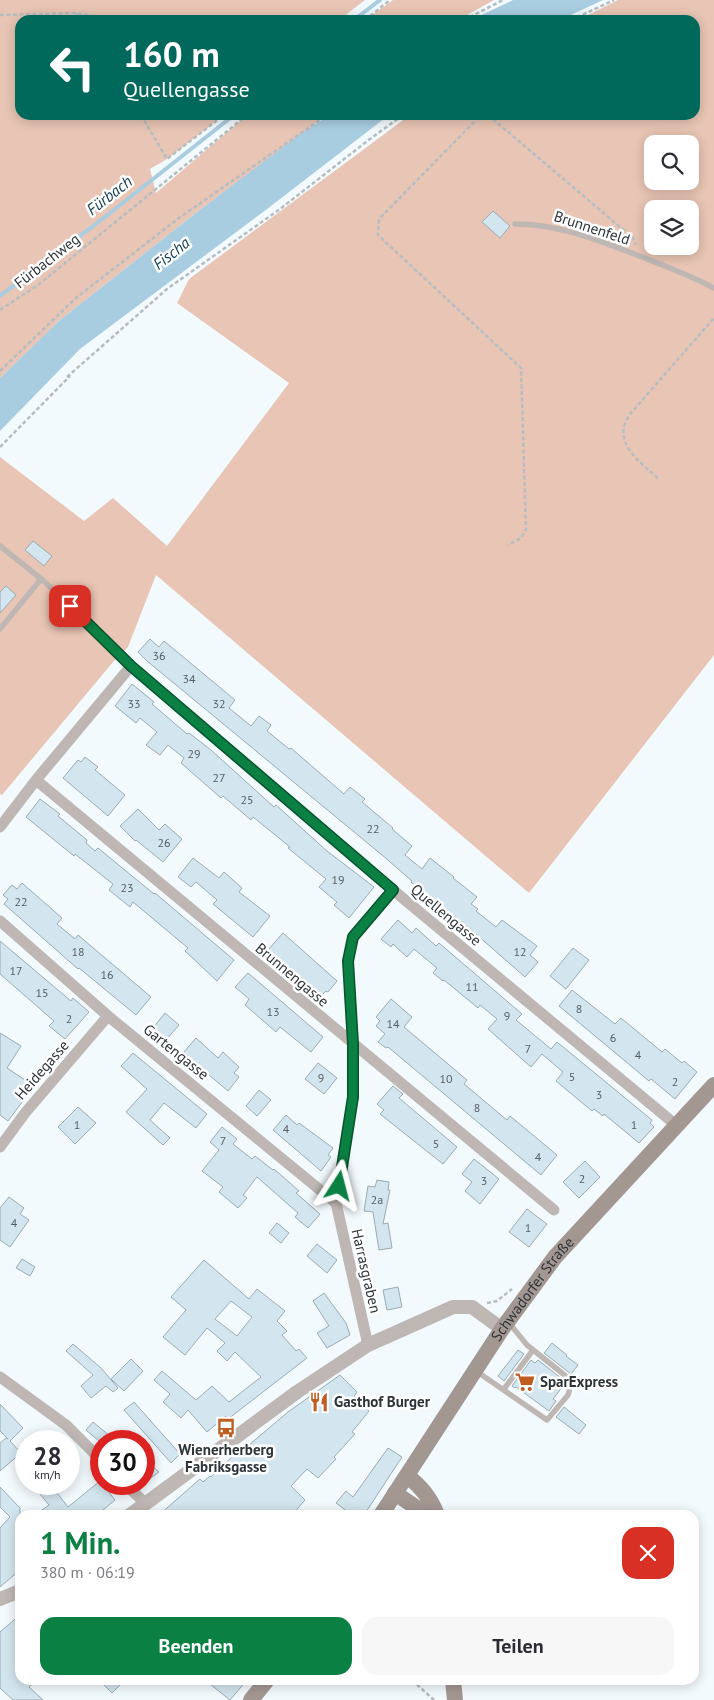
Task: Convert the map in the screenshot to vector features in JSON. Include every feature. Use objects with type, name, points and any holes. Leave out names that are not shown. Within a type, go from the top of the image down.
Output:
[{"type":"main road","name":"Schwadorfer Straße","points":[[384,1510],[505,1325],[555,1257],[576,1232],[714,1085]]},
{"type":"main road","points":[[407,1476],[429,1498],[435,1510]]},
{"type":"main road","points":[[396,1493],[420,1510]]},
{"type":"main road","points":[[251,1700],[263,1685]]},
{"type":"main road","points":[[454,1685],[455,1700]]},
{"type":"street","points":[[0,827],[36,780],[131,666]]},
{"type":"street","name":"Quellengasse","points":[[131,666],[393,890],[676,1126]]},
{"type":"street","name":"Brunnengasse","points":[[36,780],[554,1210]]},
{"type":"street","name":"Harrasgraben","points":[[368,1345],[336,1203],[353,1097],[353,1044],[348,961],[353,937],[393,890]]},
{"type":"street","name":"Gartengasse","points":[[0,921],[108,1016],[336,1203]]},
{"type":"street","name":"Heidegasse","points":[[0,1147],[25,1113],[108,1016]]},
{"type":"street","points":[[136,1510],[297,1392],[368,1345],[454,1307],[472,1307],[505,1325]]},
{"type":"street","points":[[0,1377],[66,1425],[90,1449]]},
{"type":"street","points":[[137,1495],[145,1503]]},
{"type":"street","points":[[0,1599],[15,1593]]},
{"type":"lane","name":"Brunnenfeld","points":[[515,224],[552,227],[582,235],[683,273],[714,288]]},
{"type":"lane","name":"Quellengasse","points":[[0,546],[43,580],[131,666]]},
{"type":"lane","points":[[0,629],[43,580]]},
{"type":"lane","points":[[476,1370],[547,1420],[568,1395],[572,1380],[533,1350],[505,1325]]},
{"type":"lane","points":[[504,1390],[533,1350]]},
{"type":"path","points":[[371,15],[390,0]]},
{"type":"path","points":[[474,15],[503,0]]},
{"type":"path","points":[[582,15],[614,0]]},
{"type":"path","points":[[0,15],[82,15]]},
{"type":"path","points":[[144,120],[167,159],[218,120]]},
{"type":"path","name":"Fürbachweg","points":[[0,310],[38,285],[241,120]]},
{"type":"path","points":[[0,371],[77,297],[179,218],[320,120]]},
{"type":"path","points":[[67,377],[168,288],[280,210],[370,138],[396,120]]},
{"type":"path","points":[[476,120],[379,220],[378,235],[521,368],[526,529],[521,538],[508,546]]},
{"type":"path","points":[[492,120],[632,238],[642,257]]},
{"type":"path","points":[[658,478],[642,464],[626,444],[624,428],[630,412],[714,318]]},
{"type":"path","points":[[0,447],[85,361]]},
{"type":"path","points":[[418,1685],[434,1700]]},
{"type":"shaded area","points":[[0,0],[365,0],[346,15],[15,15],[15,120],[218,120],[167,159],[150,169],[156,193],[241,120],[320,120],[197,212],[60,320],[0,378]]},
{"type":"shaded area","points":[[393,0],[494,0],[467,15],[372,15]]},
{"type":"shaded area","points":[[618,0],[714,0],[714,655],[529,893],[156,575],[128,647],[113,662],[2,795],[0,794],[0,457],[84,521],[113,498],[167,546],[289,383],[177,303],[189,279],[403,120],[700,120],[700,15],[588,15]]},
{"type":"water","points":[[513,0],[603,0],[571,15],[482,15]]},
{"type":"water","name":"Fischa","points":[[322,120],[383,120],[80,349],[0,431],[0,378],[60,320],[197,212]]},
{"type":"building","points":[[493,211],[510,226],[500,238],[482,222]]},
{"type":"building","points":[[33,541],[52,556],[44,566],[25,550]]},
{"type":"building","points":[[6,586],[16,595],[0,613],[0,592]]},
{"type":"building","points":[[150,639],[159,647],[164,641],[235,700],[229,708],[251,726],[259,716],[271,725],[267,731],[289,749],[291,748],[344,794],[350,787],[365,799],[362,802],[412,846],[405,855],[422,869],[430,858],[454,877],[477,897],[471,904],[478,909],[476,911],[496,927],[502,920],[537,946],[530,955],[538,962],[525,977],[470,929],[411,882],[382,855],[147,661],[138,652]]},
{"type":"building","points":[[132,684],[154,702],[152,704],[187,734],[189,733],[211,750],[274,807],[276,805],[327,851],[374,887],[349,918],[334,905],[337,902],[319,887],[326,879],[288,848],[290,847],[253,817],[251,820],[223,796],[221,798],[181,763],[184,758],[168,745],[160,755],[146,745],[157,732],[140,718],[136,723],[115,706]]},
{"type":"building","points":[[85,757],[98,767],[95,770],[125,795],[108,816],[63,778],[78,760],[81,762]]},
{"type":"building","points":[[40,799],[60,814],[58,816],[87,840],[86,843],[95,851],[98,848],[234,960],[217,981],[185,951],[188,948],[133,902],[130,907],[109,890],[113,884],[75,854],[74,856],[26,817]]},
{"type":"building","points":[[138,809],[159,830],[165,824],[182,839],[163,862],[135,841],[120,826]]},
{"type":"building","points":[[193,858],[219,878],[224,872],[242,888],[239,892],[270,916],[253,937],[213,904],[217,900],[196,882],[191,887],[178,877]]},
{"type":"building","points":[[22,883],[62,918],[57,924],[75,939],[78,935],[151,997],[136,1015],[78,969],[4,904],[8,899],[3,895],[12,885],[17,889]]},
{"type":"building","points":[[398,920],[412,933],[416,928],[436,946],[439,943],[522,1014],[516,1020],[551,1049],[557,1042],[652,1120],[650,1123],[654,1127],[639,1143],[604,1114],[603,1116],[594,1109],[592,1111],[556,1081],[563,1072],[542,1054],[531,1067],[488,1029],[497,1019],[480,1005],[478,1008],[433,973],[437,968],[414,949],[407,957],[393,944],[391,947],[381,939]]},
{"type":"building","points":[[283,933],[337,981],[328,992],[326,991],[322,995],[268,950]]},
{"type":"building","points":[[0,941],[71,1001],[73,998],[89,1012],[65,1039],[49,1026],[54,1021],[0,974]]},
{"type":"building","points":[[573,948],[589,960],[566,989],[550,976]]},
{"type":"building","points":[[248,973],[323,1037],[311,1052],[280,1027],[276,1032],[245,1005],[249,999],[235,987]]},
{"type":"building","points":[[572,990],[615,1024],[621,1018],[662,1052],[665,1049],[697,1072],[675,1099],[651,1079],[649,1081],[559,1006]]},
{"type":"building","points":[[391,999],[412,1017],[404,1027],[467,1080],[464,1084],[507,1120],[510,1116],[557,1155],[541,1175],[388,1047],[386,1048],[378,1042],[385,1034],[376,1026],[380,1021],[376,1017]]},
{"type":"building","points":[[165,1013],[179,1025],[166,1040],[152,1029]]},
{"type":"building","points":[[0,1033],[21,1046],[7,1068],[34,1086],[8,1121],[0,1115]]},
{"type":"building","points":[[196,1038],[218,1058],[223,1052],[239,1067],[234,1073],[239,1077],[228,1091],[183,1053]]},
{"type":"building","points":[[133,1053],[207,1114],[196,1128],[164,1103],[150,1120],[170,1138],[163,1145],[126,1112],[147,1089],[121,1066]]},
{"type":"building","points":[[318,1063],[337,1078],[324,1094],[305,1079]]},
{"type":"building","points":[[393,1086],[403,1094],[399,1098],[457,1147],[443,1164],[380,1114],[384,1110],[377,1104]]},
{"type":"building","points":[[259,1090],[271,1100],[257,1116],[246,1106]]},
{"type":"building","points":[[78,1107],[96,1123],[75,1144],[58,1127]]},
{"type":"building","points":[[286,1115],[297,1125],[299,1123],[333,1148],[328,1155],[331,1157],[321,1171],[273,1130]]},
{"type":"building","points":[[222,1127],[237,1139],[233,1144],[252,1159],[255,1156],[274,1169],[299,1191],[296,1193],[320,1214],[308,1228],[295,1217],[298,1213],[257,1177],[243,1195],[247,1198],[238,1208],[219,1192],[223,1187],[202,1171],[219,1150],[210,1142]]},
{"type":"building","points":[[474,1159],[499,1179],[480,1204],[465,1191],[472,1182],[462,1174]]},
{"type":"building","points":[[585,1161],[600,1177],[579,1198],[563,1182]]},
{"type":"building","points":[[377,1180],[389,1182],[388,1190],[390,1190],[383,1224],[388,1223],[392,1248],[379,1250],[373,1212],[364,1211],[368,1186],[375,1187]]},
{"type":"building","points":[[9,1197],[24,1208],[20,1214],[29,1220],[10,1247],[0,1240],[0,1208]]},
{"type":"building","points":[[527,1209],[547,1224],[529,1247],[509,1232]]},
{"type":"building","points":[[277,1223],[289,1233],[281,1243],[269,1233]]},
{"type":"building","points":[[317,1244],[337,1260],[327,1273],[307,1256]]},
{"type":"building","points":[[22,1259],[35,1267],[30,1276],[16,1268]]},
{"type":"building","points":[[204,1260],[249,1299],[257,1289],[285,1311],[277,1321],[287,1331],[282,1335],[296,1351],[299,1349],[307,1358],[228,1419],[226,1416],[207,1432],[188,1410],[181,1418],[163,1402],[170,1394],[154,1380],[162,1371],[196,1400],[212,1386],[229,1402],[261,1377],[235,1352],[227,1361],[217,1351],[225,1343],[207,1328],[185,1355],[163,1337],[186,1310],[171,1297]],"holes":[[[231,1301],[252,1317],[237,1336],[215,1319]]]},
{"type":"building","points":[[398,1287],[402,1307],[387,1310],[383,1290]]},
{"type":"building","points":[[324,1293],[346,1323],[350,1335],[327,1348],[317,1333],[329,1326],[313,1301]]},
{"type":"building","points":[[552,1343],[578,1365],[571,1374],[544,1353]]},
{"type":"building","points":[[73,1344],[101,1368],[118,1388],[113,1392],[106,1386],[91,1398],[81,1386],[93,1375],[66,1351]]},
{"type":"building","points":[[518,1350],[524,1354],[504,1381],[498,1376]]},
{"type":"building","points":[[131,1359],[143,1371],[124,1391],[111,1379]]},
{"type":"building","points":[[531,1360],[535,1363],[538,1360],[566,1382],[553,1399],[556,1401],[549,1411],[512,1386]]},
{"type":"building","points":[[340,1375],[357,1392],[354,1396],[369,1411],[352,1432],[355,1434],[334,1457],[336,1459],[318,1478],[307,1469],[291,1486],[305,1500],[296,1510],[165,1510],[200,1479],[203,1482],[211,1477],[235,1454],[236,1456],[288,1412]]},
{"type":"building","points":[[134,1402],[180,1454],[171,1463],[155,1445],[155,1430],[142,1430],[124,1410]]},
{"type":"building","points":[[0,1404],[23,1428],[15,1430],[15,1436],[10,1441],[15,1446],[15,1458],[0,1471],[0,1443],[6,1438],[8,1439],[0,1431]]},
{"type":"building","points":[[564,1407],[586,1425],[579,1434],[556,1417]]},
{"type":"building","points":[[93,1422],[103,1430],[90,1430],[90,1433],[86,1430]]},
{"type":"building","points":[[388,1448],[402,1457],[367,1510],[345,1510],[336,1503],[346,1491],[353,1497]]},
{"type":"building","points":[[0,1487],[20,1510],[15,1510],[15,1574],[0,1587],[0,1528],[10,1517],[0,1507]]},
{"type":"building","points":[[90,1489],[90,1495],[111,1495],[115,1500],[103,1510],[42,1510],[49,1505],[41,1495],[59,1495],[68,1507]]},
{"type":"building","points":[[15,1619],[15,1685],[31,1685],[29,1687],[43,1700],[13,1700],[0,1688],[0,1632]]},
{"type":"building","points":[[104,1685],[120,1685],[112,1693]]},
{"type":"building","points":[[211,1685],[243,1685],[230,1700]]},
{"type":"waterway","name":"Fürbach","points":[[360,15],[380,0]]},
{"type":"waterway","name":"Fürbach","points":[[0,296],[105,217],[228,120]]},
{"type":"place","name":"SparExpress","points":[[525,1382]]},
{"type":"place","name":"Gasthof Burger","points":[[319,1402]]},
{"type":"place","name":"Wienerherberg Fabriksgasse","points":[[226,1428]]},
{"type":"route","points":[[70,606],[131,666],[393,890],[353,937],[348,961],[353,1044],[353,1097],[339,1186]]}]
